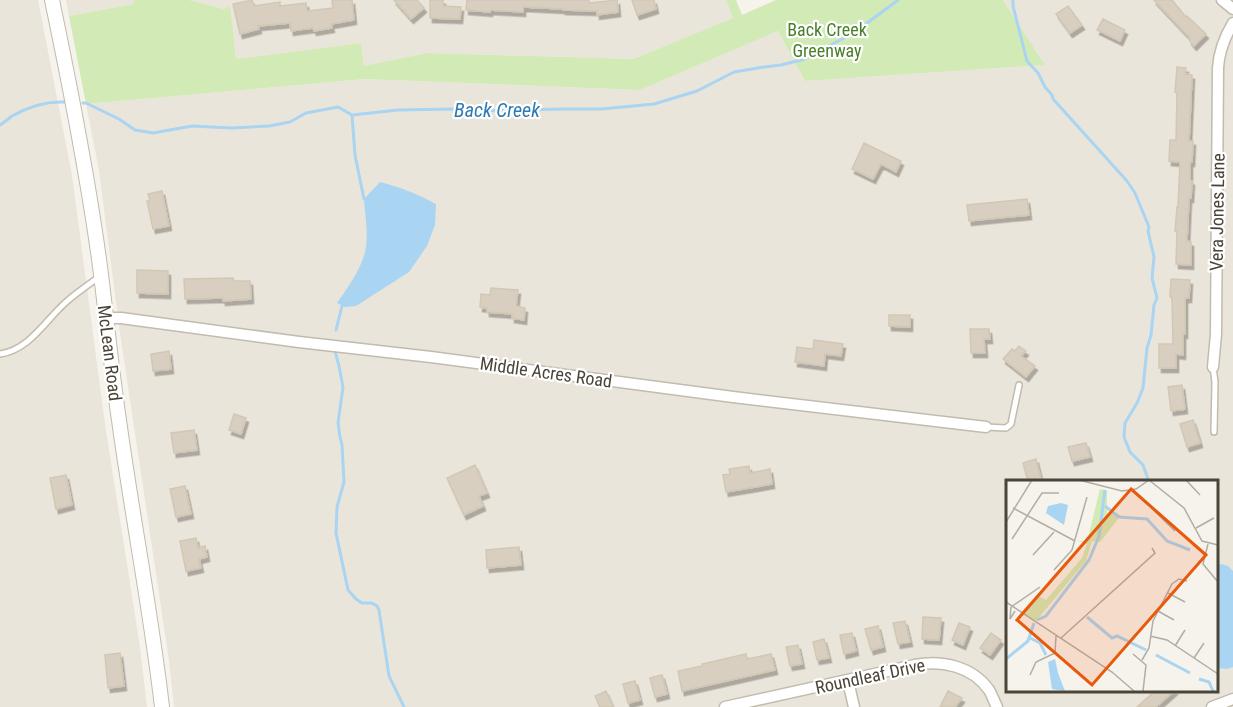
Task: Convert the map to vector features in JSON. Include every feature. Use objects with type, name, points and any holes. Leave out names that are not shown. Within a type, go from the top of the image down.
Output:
[{"type":"street","name":"McLean Road","points":[[52,0],[82,150],[119,422],[162,707]]},
{"type":"street","points":[[1222,0],[1233,9]]},
{"type":"street","name":"Vera Jones Lane","points":[[1213,367],[1216,334],[1218,68],[1219,53],[1233,23]]},
{"type":"street","name":"Middle Acres Road","points":[[105,318],[986,427]]},
{"type":"street","name":"Roundleaf Drive","points":[[725,707],[915,665],[942,663],[974,674],[989,690],[997,707]]},
{"type":"street","points":[[848,681],[854,707]]},
{"type":"street","points":[[1212,707],[1233,699]]},
{"type":"lane","points":[[0,354],[18,348],[65,303],[100,276]]},
{"type":"lane","points":[[1213,367],[1214,432]]},
{"type":"lane","points":[[986,427],[1006,428],[1011,424],[1019,385]]},
{"type":"shaded area","points":[[0,0],[38,0],[72,175],[105,424],[140,647],[147,707],[0,707]]},
{"type":"shaded area","points":[[66,0],[134,0],[133,4],[69,16]]},
{"type":"shaded area","points":[[189,0],[726,0],[733,18],[633,59],[428,53],[364,67],[361,43],[236,59],[229,7],[224,9]]},
{"type":"shaded area","points":[[1003,0],[1233,0],[1233,707],[174,707],[99,171],[86,104],[365,79],[640,90],[778,31],[805,81],[1045,65]]},
{"type":"green space","name":"Back Creek Greenway","points":[[134,0],[189,0],[224,9],[230,6],[236,59],[361,43],[364,66],[428,53],[633,59],[733,18],[726,0],[736,0],[742,15],[776,0],[1003,0],[1045,65],[805,81],[778,31],[640,90],[365,79],[86,104],[69,16],[133,4]]},
{"type":"water","points":[[380,182],[409,191],[436,204],[435,225],[427,246],[409,272],[356,306],[345,307],[337,303],[357,272],[366,246],[364,199]]},
{"type":"water","points":[[1218,565],[1228,566],[1233,571],[1233,667],[1227,669],[1218,668]]},
{"type":"building","points":[[252,0],[254,6],[280,2],[280,6],[306,3],[307,11],[333,8],[332,0],[352,0],[354,20],[331,24],[332,28],[314,31],[313,28],[291,31],[290,23],[258,26],[259,29],[240,34],[233,4]]},
{"type":"building","points":[[394,0],[417,0],[424,8],[411,19]]},
{"type":"building","points":[[430,0],[443,0],[443,6],[461,7],[460,19],[430,18]]},
{"type":"building","points":[[467,0],[589,0],[589,3],[617,0],[618,12],[597,15],[597,11],[523,7],[523,12],[490,10],[490,12],[466,10]]},
{"type":"building","points":[[632,0],[654,0],[656,9],[637,15]]},
{"type":"building","points":[[1154,0],[1172,0],[1186,17],[1206,34],[1194,46],[1190,38]]},
{"type":"building","points":[[1068,6],[1082,25],[1070,33],[1056,14]]},
{"type":"building","points":[[1103,19],[1125,30],[1120,41],[1097,30]]},
{"type":"building","points":[[1177,67],[1186,68],[1185,74],[1192,75],[1189,141],[1193,141],[1192,162],[1190,162],[1190,181],[1192,181],[1187,241],[1191,242],[1191,265],[1176,264],[1177,231],[1175,231],[1180,162],[1169,161],[1170,140],[1176,140]]},
{"type":"building","points":[[864,143],[901,161],[896,172],[881,164],[873,179],[852,169]]},
{"type":"building","points":[[162,191],[169,226],[153,229],[147,201],[150,201],[148,194]]},
{"type":"building","points":[[1027,199],[1029,215],[969,221],[967,205]]},
{"type":"building","points":[[137,270],[168,271],[168,294],[137,293]]},
{"type":"building","points":[[233,278],[234,281],[250,281],[251,299],[223,301],[223,298],[185,299],[184,279]]},
{"type":"building","points":[[1171,279],[1190,280],[1189,298],[1185,298],[1183,355],[1176,354],[1176,368],[1159,368],[1159,344],[1173,344]]},
{"type":"building","points":[[491,288],[518,290],[516,306],[525,308],[524,320],[512,318],[512,314],[487,312],[487,308],[480,307],[481,294],[490,295]]},
{"type":"building","points":[[889,315],[910,315],[910,327],[889,326]]},
{"type":"building","points":[[970,329],[989,329],[990,339],[984,339],[985,353],[971,353]]},
{"type":"building","points":[[814,340],[843,344],[841,356],[825,354],[824,366],[795,362],[797,347],[813,349]]},
{"type":"building","points":[[1019,346],[1026,351],[1021,356],[1035,366],[1026,377],[1003,359],[1012,349],[1015,351]]},
{"type":"building","points":[[169,351],[171,369],[153,371],[151,354]]},
{"type":"building","points":[[1182,385],[1185,409],[1171,411],[1168,387]]},
{"type":"building","points":[[234,414],[246,418],[241,434],[229,430]]},
{"type":"building","points":[[1193,420],[1200,443],[1187,447],[1180,424]]},
{"type":"building","points":[[194,430],[197,450],[174,453],[171,433]]},
{"type":"building","points":[[1086,443],[1090,457],[1072,461],[1068,447]]},
{"type":"building","points":[[1036,459],[1041,480],[1027,480],[1023,463]]},
{"type":"building","points":[[475,465],[487,493],[479,496],[483,506],[464,515],[447,478]]},
{"type":"building","points":[[749,466],[750,473],[770,469],[772,484],[726,492],[723,475],[730,474],[729,469]]},
{"type":"building","points":[[66,475],[72,505],[56,509],[50,478]]},
{"type":"building","points":[[185,486],[191,514],[176,517],[170,489]]},
{"type":"building","points":[[196,538],[198,548],[205,546],[207,557],[199,559],[201,568],[186,571],[180,541]]},
{"type":"building","points":[[519,547],[521,565],[487,568],[486,550]]},
{"type":"building","points":[[923,617],[941,618],[939,640],[922,639]]},
{"type":"building","points":[[905,621],[910,642],[898,644],[893,623]]},
{"type":"building","points":[[959,623],[970,627],[963,645],[952,640]]},
{"type":"building","points":[[878,626],[883,647],[871,650],[865,629]]},
{"type":"building","points":[[852,633],[856,651],[844,654],[840,635]]},
{"type":"building","points":[[991,633],[1001,640],[990,655],[980,648]]},
{"type":"building","points":[[824,639],[829,658],[817,660],[813,642]]},
{"type":"building","points":[[798,645],[802,664],[790,666],[786,647]]},
{"type":"building","points":[[120,653],[124,686],[108,688],[105,655]]},
{"type":"building","points":[[746,654],[747,659],[771,654],[775,670],[682,691],[678,671]]},
{"type":"building","points":[[662,675],[667,694],[655,697],[650,678]]},
{"type":"building","points":[[635,681],[640,700],[628,703],[623,684]]},
{"type":"building","points":[[606,691],[613,707],[600,707],[595,696]]},
{"type":"building","points":[[948,691],[962,698],[955,707],[940,707]]},
{"type":"building","points":[[1154,692],[1173,692],[1156,707],[1137,707]]},
{"type":"waterway","name":"Back Creek","points":[[83,103],[119,119],[135,130],[153,133],[192,126],[232,128],[269,126],[290,122],[306,113],[338,107],[352,115],[398,110],[602,109],[654,104],[697,91],[734,72],[805,59],[855,32],[898,0]]},
{"type":"waterway","points":[[1013,0],[1027,61],[1038,73],[1053,99],[1127,181],[1135,193],[1149,227],[1154,257],[1152,278],[1157,298],[1147,348],[1143,388],[1125,423],[1124,437],[1130,452],[1143,465],[1148,480]]},
{"type":"waterway","name":"Back Creek","points":[[0,125],[31,107],[51,102],[64,102]]},
{"type":"waterway","points":[[352,115],[355,155],[364,199],[367,200]]},
{"type":"waterway","points":[[336,330],[344,304]]},
{"type":"waterway","points":[[335,351],[343,387],[338,423],[344,482],[337,507],[336,533],[348,590],[362,603],[372,603],[379,610],[389,676],[404,707]]}]
